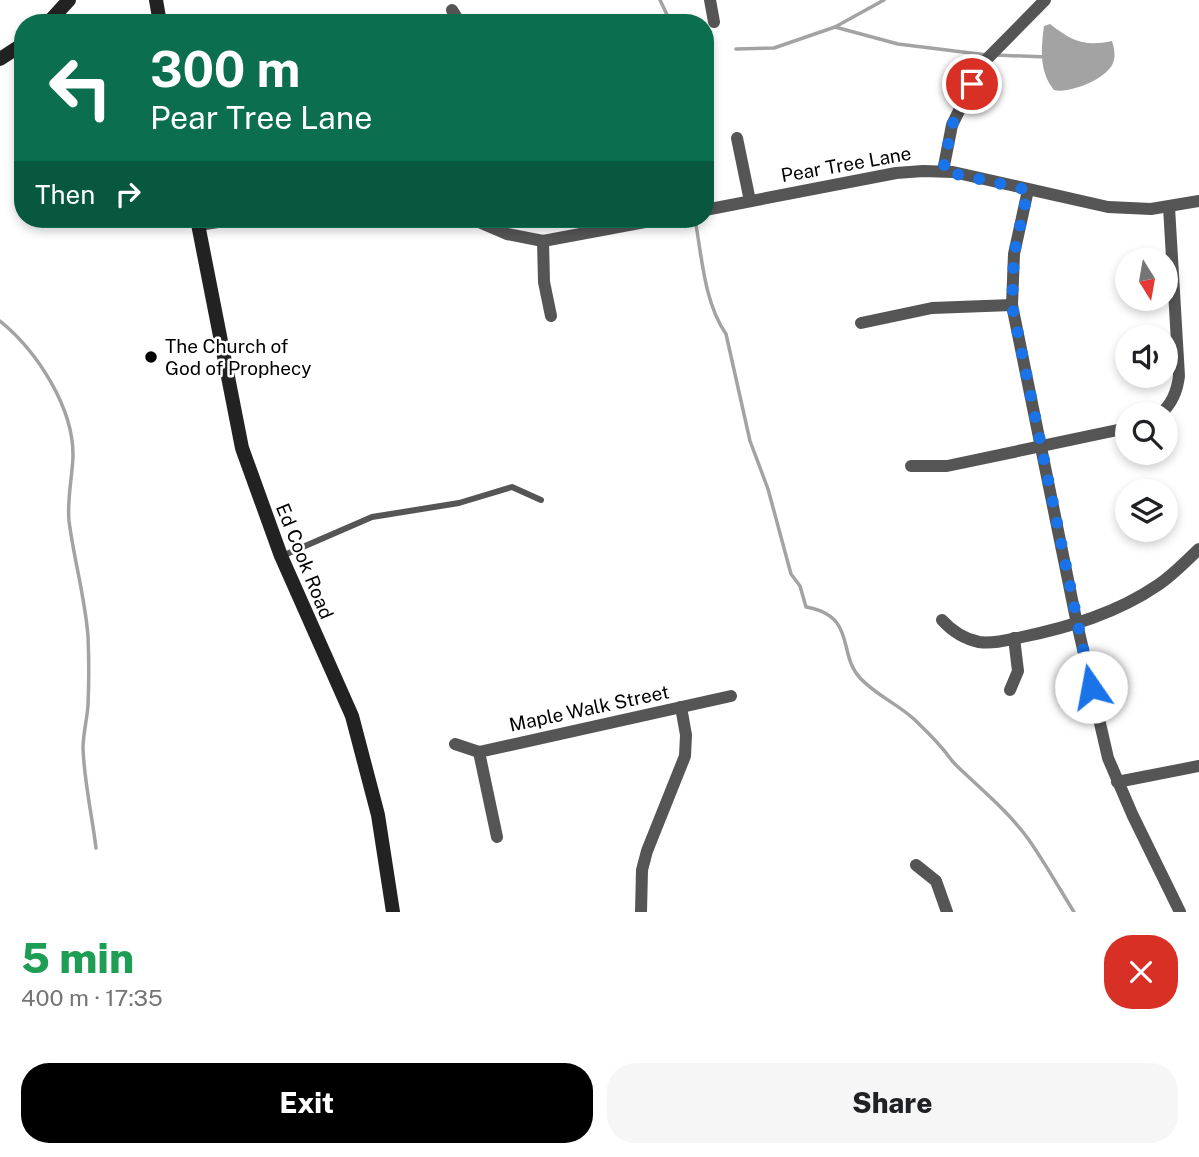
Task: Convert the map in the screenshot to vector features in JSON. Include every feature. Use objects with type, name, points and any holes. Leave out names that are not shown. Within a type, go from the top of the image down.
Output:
[{"type":"street","points":[[56,14],[69,0]]},
{"type":"street","points":[[943,171],[952,125],[982,64],[1045,0]]},
{"type":"street","points":[[452,10],[454,14]]},
{"type":"street","points":[[737,138],[750,201]]},
{"type":"street","name":"Pear Tree Lane","points":[[714,208],[896,173],[943,171],[1108,207],[1151,209],[1199,201]]},
{"type":"street","points":[[1028,190],[1014,254],[1012,305],[1077,623],[1102,735],[1117,782],[1180,912]]},
{"type":"street","points":[[1169,207],[1179,376],[1177,391],[1171,402]]},
{"type":"street","name":"Ed Cook Road","points":[[199,228],[242,448],[281,556],[352,716],[378,815],[393,912]]},
{"type":"street","points":[[493,228],[507,234],[543,241],[613,228]]},
{"type":"street","points":[[543,241],[544,282],[551,316]]},
{"type":"street","points":[[861,323],[932,308],[1012,305]]},
{"type":"street","points":[[911,467],[947,466],[1115,431]]},
{"type":"street","points":[[942,620],[950,630],[977,641],[1014,638],[1077,623],[1119,607],[1159,584],[1199,549]]},
{"type":"street","points":[[1010,690],[1018,671],[1014,638]]},
{"type":"street","name":"Maple Walk Street","points":[[455,744],[479,751],[732,696]]},
{"type":"street","points":[[641,912],[642,870],[647,851],[685,756],[686,735],[681,707]]},
{"type":"street","points":[[479,751],[497,837]]},
{"type":"street","points":[[1117,782],[1199,766]]},
{"type":"street","points":[[916,865],[936,881],[947,912]]},
{"type":"lane","points":[[281,556],[372,517],[459,503],[512,487],[541,500]]},
{"type":"shaded area","points":[[1050,24],[1065,35],[1086,43],[1112,41],[1114,57],[1109,69],[1087,84],[1069,90],[1054,90],[1046,76],[1042,60],[1044,26]]},
{"type":"waterway","points":[[660,0],[667,14]]},
{"type":"waterway","points":[[736,49],[774,48],[835,27],[884,0]]},
{"type":"waterway","points":[[835,27],[898,44],[987,55]]},
{"type":"waterway","points":[[995,55],[1047,57]]},
{"type":"waterway","points":[[696,228],[708,294],[726,334],[750,441],[768,489],[791,574],[800,586],[806,607],[833,618],[844,637],[853,668],[860,678],[915,720],[956,765],[1013,820],[1035,849],[1074,912]]},
{"type":"waterway","points":[[0,321],[40,364],[60,400],[72,438],[69,521],[88,636],[88,705],[83,748],[96,848]]},
{"type":"place","name":"The Church of God of Prophecy","points":[[151,357]]},
{"type":"route","points":[[972,84],[952,125],[943,171],[1028,190],[1014,254],[1012,305],[1091,687]]}]
